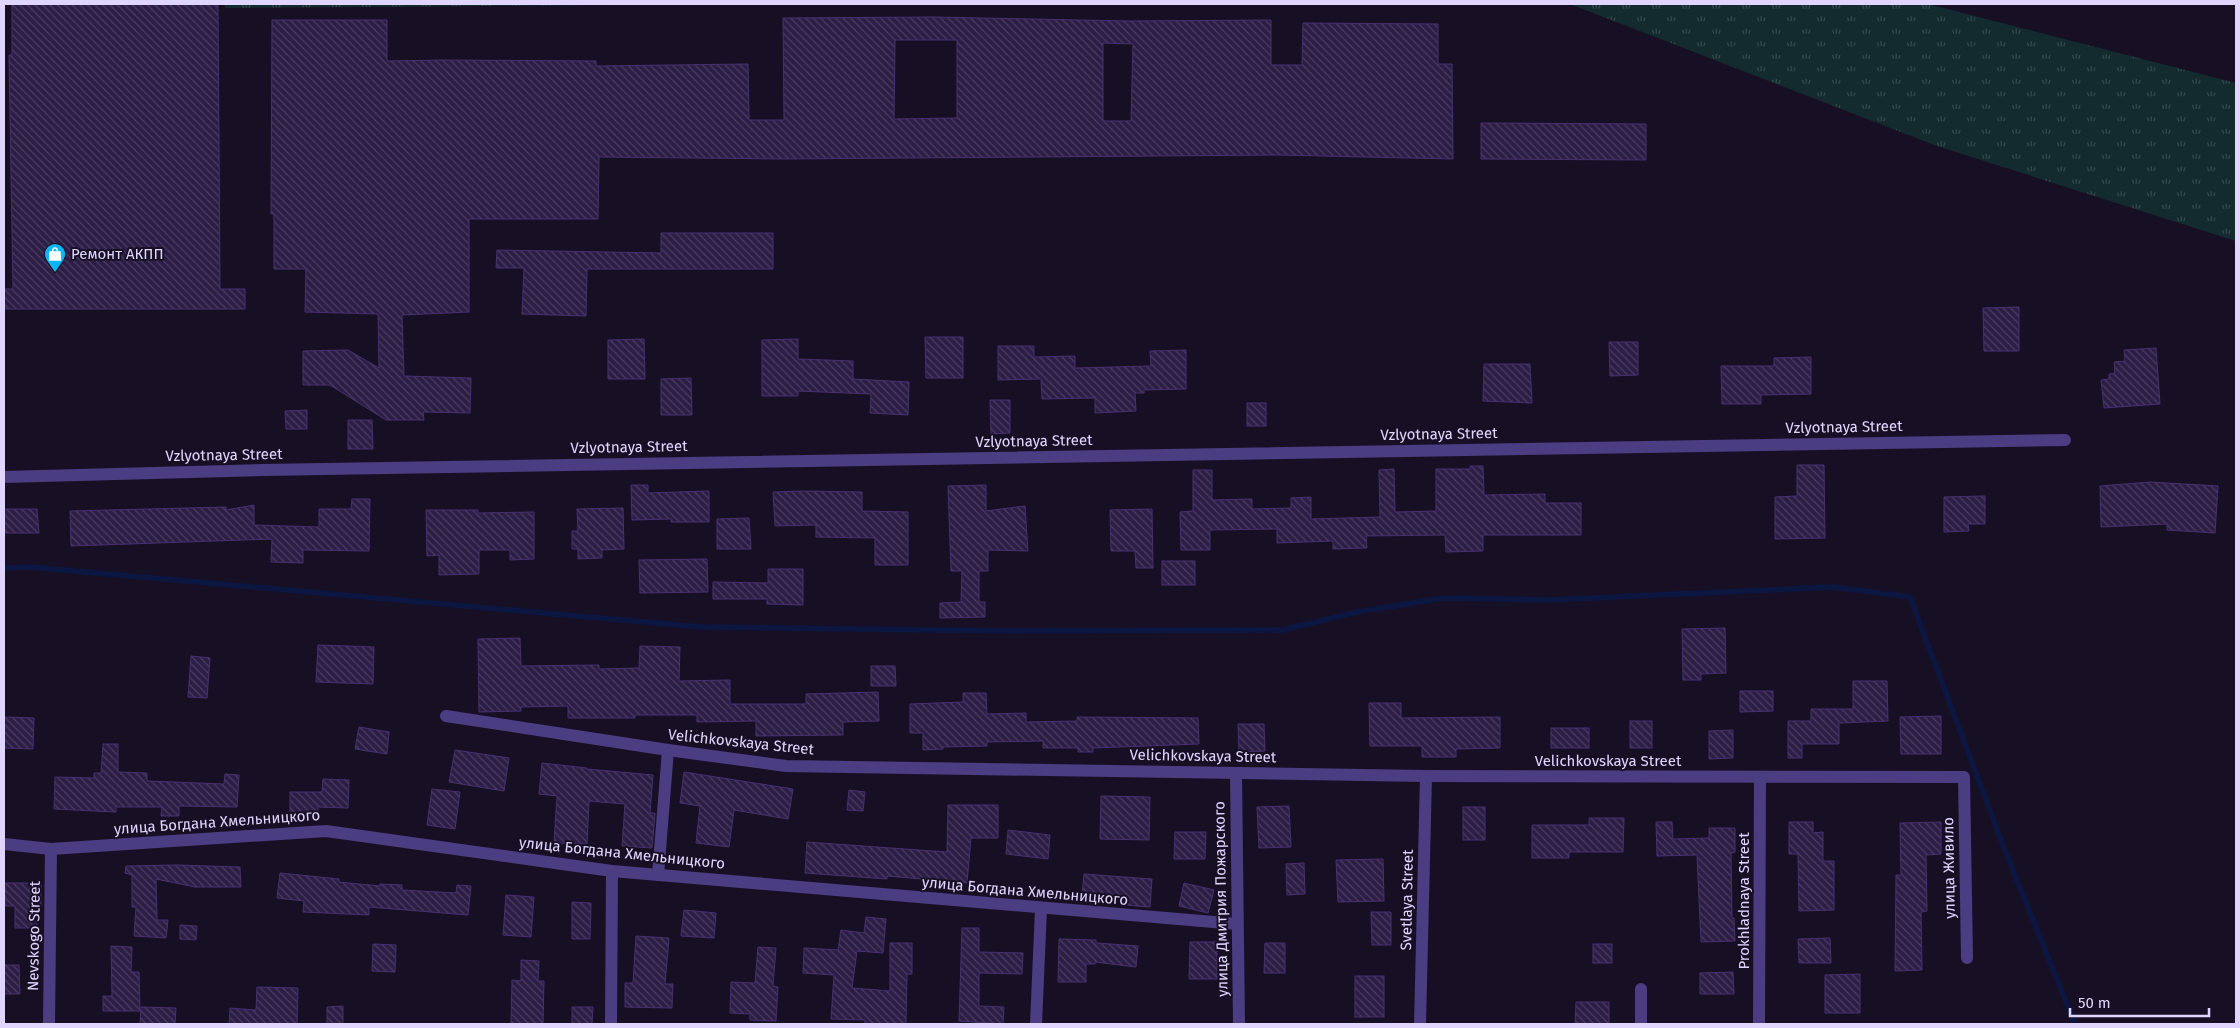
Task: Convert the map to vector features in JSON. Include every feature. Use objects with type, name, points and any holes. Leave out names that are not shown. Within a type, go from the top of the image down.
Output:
[{"type":"street","name":"Vzlyotnaya Street","points":[[4,477],[282,470],[2065,440]]},
{"type":"street","name":"Velichkovskaya Street","points":[[446,716],[786,766],[1426,776],[1964,777]]},
{"type":"street","points":[[658,875],[668,750]]},
{"type":"street","name":"улица Дмитрия Пожарского","points":[[1236,773],[1239,1024]]},
{"type":"street","name":"Svetlaya Street","points":[[1420,1024],[1426,776]]},
{"type":"street","name":"улица Живило","points":[[1964,777],[1967,958]]},
{"type":"street","name":"Prokhladnaya Street","points":[[1759,1024],[1760,778]]},
{"type":"street","name":"улица Богдана Хмельницкого","points":[[4,844],[51,848],[326,831],[612,871],[1041,909],[1237,924]]},
{"type":"street","name":"Nevskogo Street","points":[[49,1024],[51,848]]},
{"type":"street","points":[[611,1024],[612,871]]},
{"type":"street","points":[[1036,1024],[1041,909]]},
{"type":"street","points":[[1641,989],[1641,1024]]},
{"type":"green space","points":[[225,4],[735,4],[225,8]]},
{"type":"green space","points":[[1570,4],[1928,4],[2236,83],[2236,241],[1937,146]]},
{"type":"building","points":[[12,4],[218,4],[220,289],[245,289],[245,309],[4,309],[4,289],[13,289],[9,55],[12,55]]},
{"type":"building","points":[[934,17],[1129,21],[1271,20],[1271,65],[1302,65],[1303,23],[1438,24],[1438,64],[1452,64],[1453,159],[1279,155],[784,159],[599,157],[598,219],[469,219],[469,312],[402,315],[404,376],[471,378],[470,413],[423,412],[424,420],[386,420],[330,385],[303,385],[303,351],[348,350],[379,368],[378,314],[305,312],[306,269],[274,269],[274,214],[271,214],[272,20],[387,20],[387,61],[596,61],[596,66],[748,64],[749,120],[784,120],[783,18]],"holes":[[[895,40],[957,40],[957,118],[894,119]],[[1103,43],[1133,44],[1131,121],[1103,121]]]},
{"type":"building","points":[[1481,123],[1646,124],[1646,160],[1481,159]]},
{"type":"building","points":[[661,233],[773,233],[773,269],[587,269],[586,316],[522,314],[524,268],[496,268],[497,250],[661,253]]},
{"type":"building","points":[[2019,307],[2019,351],[1984,351],[1983,308]]},
{"type":"building","points":[[925,337],[963,337],[963,378],[926,378]]},
{"type":"building","points":[[644,339],[645,379],[608,379],[608,340]]},
{"type":"building","points":[[798,339],[798,359],[853,361],[853,379],[909,382],[908,415],[870,413],[871,394],[798,391],[798,396],[762,396],[762,340]]},
{"type":"building","points":[[1609,342],[1638,342],[1638,375],[1610,376]]},
{"type":"building","points":[[998,346],[1034,346],[1034,357],[1075,356],[1075,368],[1151,366],[1150,351],[1186,350],[1186,389],[1144,390],[1144,393],[1135,393],[1136,411],[1095,413],[1095,398],[1042,399],[1041,379],[998,380]]},
{"type":"building","points":[[2156,348],[2160,404],[2104,408],[2101,380],[2109,379],[2109,374],[2115,373],[2114,362],[2125,361],[2124,350]]},
{"type":"building","points":[[1811,357],[1811,394],[1761,395],[1761,404],[1722,404],[1721,366],[1774,366],[1774,358]]},
{"type":"building","points":[[1484,364],[1530,364],[1532,403],[1483,401]]},
{"type":"building","points":[[691,378],[692,415],[661,415],[661,379]]},
{"type":"building","points":[[990,400],[1010,400],[1010,433],[991,434]]},
{"type":"building","points":[[1247,403],[1266,403],[1266,426],[1247,426]]},
{"type":"building","points":[[307,410],[307,429],[286,429],[285,411]]},
{"type":"building","points":[[348,420],[372,420],[373,449],[348,449]]},
{"type":"building","points":[[1797,465],[1824,465],[1825,538],[1775,539],[1775,497],[1797,496]]},
{"type":"building","points":[[1470,466],[1483,466],[1484,495],[1545,494],[1545,503],[1581,503],[1581,535],[1483,535],[1483,551],[1446,552],[1445,535],[1366,536],[1367,548],[1333,549],[1333,541],[1277,543],[1277,529],[1210,530],[1210,550],[1181,550],[1180,512],[1193,511],[1193,470],[1212,470],[1212,500],[1252,499],[1252,509],[1291,508],[1291,498],[1311,497],[1311,519],[1380,517],[1379,470],[1394,469],[1395,512],[1436,511],[1436,469],[1470,469]]},
{"type":"building","points":[[2150,482],[2218,486],[2215,533],[2167,530],[2167,524],[2101,527],[2100,486]]},
{"type":"building","points":[[631,485],[648,485],[648,493],[709,491],[709,522],[671,522],[671,519],[632,520]]},
{"type":"building","points":[[986,485],[986,511],[1025,506],[1028,551],[988,550],[988,571],[979,571],[979,602],[985,602],[985,617],[940,618],[940,603],[961,602],[962,571],[951,571],[948,486]]},
{"type":"building","points":[[773,492],[862,492],[862,511],[908,512],[908,565],[875,565],[875,538],[816,537],[816,525],[775,526]]},
{"type":"building","points":[[1985,496],[1985,524],[1968,524],[1969,531],[1944,532],[1944,497]]},
{"type":"building","points":[[352,499],[370,499],[369,551],[303,550],[303,563],[271,562],[272,539],[71,546],[70,511],[226,507],[226,510],[254,505],[254,525],[319,527],[319,509],[351,509]]},
{"type":"building","points":[[623,508],[624,549],[602,550],[602,558],[578,559],[578,549],[572,549],[572,531],[578,531],[577,509]]},
{"type":"building","points":[[4,509],[37,509],[39,533],[4,533]]},
{"type":"building","points":[[1152,509],[1153,568],[1136,568],[1135,551],[1111,551],[1110,510]]},
{"type":"building","points":[[426,510],[478,510],[478,513],[534,512],[534,559],[510,560],[510,550],[479,550],[479,574],[439,575],[439,555],[427,556]]},
{"type":"building","points":[[749,518],[751,549],[717,549],[717,519]]},
{"type":"building","points":[[707,559],[708,592],[640,593],[639,560]]},
{"type":"building","points":[[1162,561],[1195,561],[1195,585],[1162,585]]},
{"type":"building","points":[[768,569],[803,569],[803,605],[767,604],[767,599],[713,599],[713,582],[768,583]]},
{"type":"building","points":[[1725,628],[1726,673],[1701,674],[1701,680],[1683,680],[1682,629]]},
{"type":"building","points":[[520,638],[521,666],[599,665],[599,669],[639,668],[640,646],[680,647],[679,681],[730,680],[730,704],[806,704],[806,694],[878,692],[879,721],[843,722],[843,735],[756,736],[756,721],[697,722],[697,715],[635,715],[635,718],[568,718],[568,706],[521,707],[521,711],[479,712],[478,639]]},
{"type":"building","points":[[318,645],[374,647],[373,684],[316,682]]},
{"type":"building","points":[[191,656],[210,658],[207,698],[188,697]]},
{"type":"building","points":[[871,666],[895,666],[896,686],[871,686]]},
{"type":"building","points":[[1853,681],[1887,681],[1888,721],[1839,723],[1839,744],[1802,744],[1802,758],[1788,758],[1788,721],[1811,721],[1811,709],[1853,709]]},
{"type":"building","points":[[1740,691],[1773,691],[1773,711],[1740,712]]},
{"type":"building","points":[[963,693],[986,693],[987,714],[1026,713],[1026,722],[1077,721],[1077,717],[1198,718],[1199,744],[1093,748],[1093,752],[1078,752],[1078,748],[1043,748],[1043,741],[987,742],[987,746],[943,747],[943,749],[923,750],[923,733],[910,733],[910,704],[963,702]]},
{"type":"building","points":[[1369,703],[1401,703],[1401,718],[1500,717],[1500,748],[1456,749],[1456,757],[1422,757],[1422,746],[1370,746]]},
{"type":"building","points":[[1941,716],[1941,754],[1901,754],[1900,717]]},
{"type":"building","points":[[4,717],[34,718],[33,749],[4,748]]},
{"type":"building","points":[[1630,721],[1652,721],[1652,748],[1630,748]]},
{"type":"building","points":[[1238,724],[1264,724],[1265,751],[1239,752]]},
{"type":"building","points":[[359,727],[389,732],[387,754],[355,749]]},
{"type":"building","points":[[1551,728],[1589,728],[1589,748],[1551,748]]},
{"type":"building","points":[[1733,730],[1733,758],[1709,759],[1709,731]]},
{"type":"building","points":[[103,744],[118,744],[118,772],[147,773],[147,781],[224,784],[225,774],[239,775],[237,807],[179,806],[179,816],[161,816],[162,807],[116,807],[116,812],[54,809],[55,777],[94,778],[94,773],[101,773]]},
{"type":"building","points":[[455,750],[509,758],[504,791],[449,782]]},
{"type":"building","points":[[542,763],[653,775],[650,813],[655,813],[652,848],[622,846],[625,804],[589,801],[587,844],[554,843],[557,796],[539,794]]},
{"type":"building","points":[[684,772],[793,789],[788,819],[734,810],[729,847],[696,843],[700,806],[680,803]]},
{"type":"building","points":[[323,779],[349,780],[348,808],[318,807],[318,815],[290,815],[290,792],[322,792]]},
{"type":"building","points":[[432,789],[460,792],[455,829],[427,825]]},
{"type":"building","points":[[849,790],[865,792],[863,811],[847,810]]},
{"type":"building","points":[[1101,796],[1150,797],[1149,840],[1100,839]]},
{"type":"building","points":[[948,805],[998,805],[998,838],[971,838],[967,883],[887,876],[887,879],[805,873],[807,842],[947,852]]},
{"type":"building","points":[[1289,806],[1291,847],[1259,848],[1257,807]]},
{"type":"building","points":[[1463,807],[1485,807],[1485,840],[1463,840]]},
{"type":"building","points":[[1589,818],[1624,818],[1623,852],[1569,852],[1569,858],[1532,858],[1532,825],[1589,825]]},
{"type":"building","points":[[1656,822],[1672,822],[1673,839],[1709,838],[1709,828],[1735,828],[1735,852],[1731,853],[1732,918],[1734,918],[1735,941],[1701,942],[1697,855],[1657,856]]},
{"type":"building","points":[[1789,822],[1813,822],[1813,833],[1823,832],[1823,861],[1834,861],[1834,910],[1799,911],[1798,854],[1789,854]]},
{"type":"building","points":[[1941,822],[1941,854],[1926,855],[1927,911],[1921,912],[1922,970],[1895,971],[1896,875],[1901,875],[1900,823]]},
{"type":"building","points":[[1008,830],[1050,835],[1048,859],[1006,854]]},
{"type":"building","points":[[1175,832],[1206,832],[1205,859],[1174,859]]},
{"type":"building","points":[[1383,859],[1384,901],[1338,902],[1336,860]]},
{"type":"building","points":[[1304,863],[1305,894],[1287,895],[1286,864]]},
{"type":"building","points":[[126,866],[240,867],[241,887],[195,887],[156,879],[157,920],[168,920],[166,938],[134,936],[136,907],[132,907],[132,875],[125,873]]},
{"type":"building","points":[[280,873],[339,879],[339,882],[380,886],[380,884],[402,885],[402,890],[456,893],[457,885],[471,886],[468,915],[369,907],[369,915],[303,912],[304,901],[277,898]]},
{"type":"building","points":[[1084,874],[1152,879],[1150,907],[1125,905],[1125,899],[1082,895]]},
{"type":"building","points":[[5,883],[41,883],[41,907],[37,907],[37,928],[15,928],[15,906],[5,906]]},
{"type":"building","points":[[1184,883],[1214,890],[1208,913],[1179,906]]},
{"type":"building","points":[[506,895],[534,897],[531,937],[503,935]]},
{"type":"building","points":[[572,902],[591,903],[590,939],[572,939]]},
{"type":"building","points":[[684,910],[716,913],[714,938],[681,936]]},
{"type":"building","points":[[1371,912],[1391,912],[1391,945],[1372,945]]},
{"type":"building","points":[[866,917],[886,919],[883,953],[857,951],[852,988],[890,991],[890,943],[912,943],[912,974],[907,974],[906,1024],[865,1024],[865,1020],[831,1019],[834,975],[803,973],[804,948],[838,950],[841,930],[864,933]]},
{"type":"building","points":[[180,925],[197,926],[196,940],[180,939]]},
{"type":"building","points":[[962,928],[979,928],[979,952],[1023,953],[1022,974],[979,973],[979,1006],[1004,1007],[1003,1024],[959,1021]]},
{"type":"building","points":[[636,936],[669,938],[665,984],[673,984],[672,1008],[625,1007],[625,983],[633,983]]},
{"type":"building","points":[[1830,938],[1831,963],[1799,963],[1798,939]]},
{"type":"building","points":[[1059,939],[1096,940],[1096,943],[1138,946],[1136,967],[1095,962],[1095,964],[1086,964],[1086,982],[1058,982]]},
{"type":"building","points":[[1190,942],[1217,942],[1217,979],[1189,979]]},
{"type":"building","points":[[1265,943],[1285,943],[1285,973],[1264,973]]},
{"type":"building","points":[[373,944],[396,945],[395,972],[372,971]]},
{"type":"building","points":[[1593,944],[1612,944],[1612,963],[1593,963]]},
{"type":"building","points":[[111,946],[132,947],[131,972],[139,972],[140,1011],[103,1011],[103,996],[112,996]]},
{"type":"building","points":[[758,947],[776,948],[773,986],[778,987],[776,1021],[750,1020],[750,1014],[730,1013],[731,982],[755,983]]},
{"type":"building","points":[[521,960],[539,961],[538,981],[544,981],[543,1024],[511,1024],[512,980],[521,981]]},
{"type":"building","points":[[4,965],[19,965],[20,994],[4,994]]},
{"type":"building","points":[[1733,972],[1734,994],[1700,994],[1700,973]]},
{"type":"building","points":[[1860,974],[1860,1013],[1825,1013],[1825,975]]},
{"type":"building","points":[[1355,976],[1384,976],[1384,1017],[1355,1017]]},
{"type":"building","points":[[257,987],[298,988],[297,1024],[229,1024],[230,1008],[256,1010]]},
{"type":"building","points":[[1576,1002],[1609,1002],[1609,1024],[1575,1024]]},
{"type":"building","points":[[343,1006],[343,1024],[327,1024],[327,1007]]},
{"type":"building","points":[[141,1007],[176,1008],[175,1024],[140,1024]]},
{"type":"building","points":[[572,1007],[593,1007],[592,1024],[572,1024]]},
{"type":"waterway","points":[[4,568],[30,567],[701,627],[1007,631],[1282,630],[1357,612],[1444,598],[1548,600],[1833,587],[1910,597],[2004,848],[2075,1024]]},
{"type":"place","name":"Ремонт АКПП","points":[[55,273]]}]
